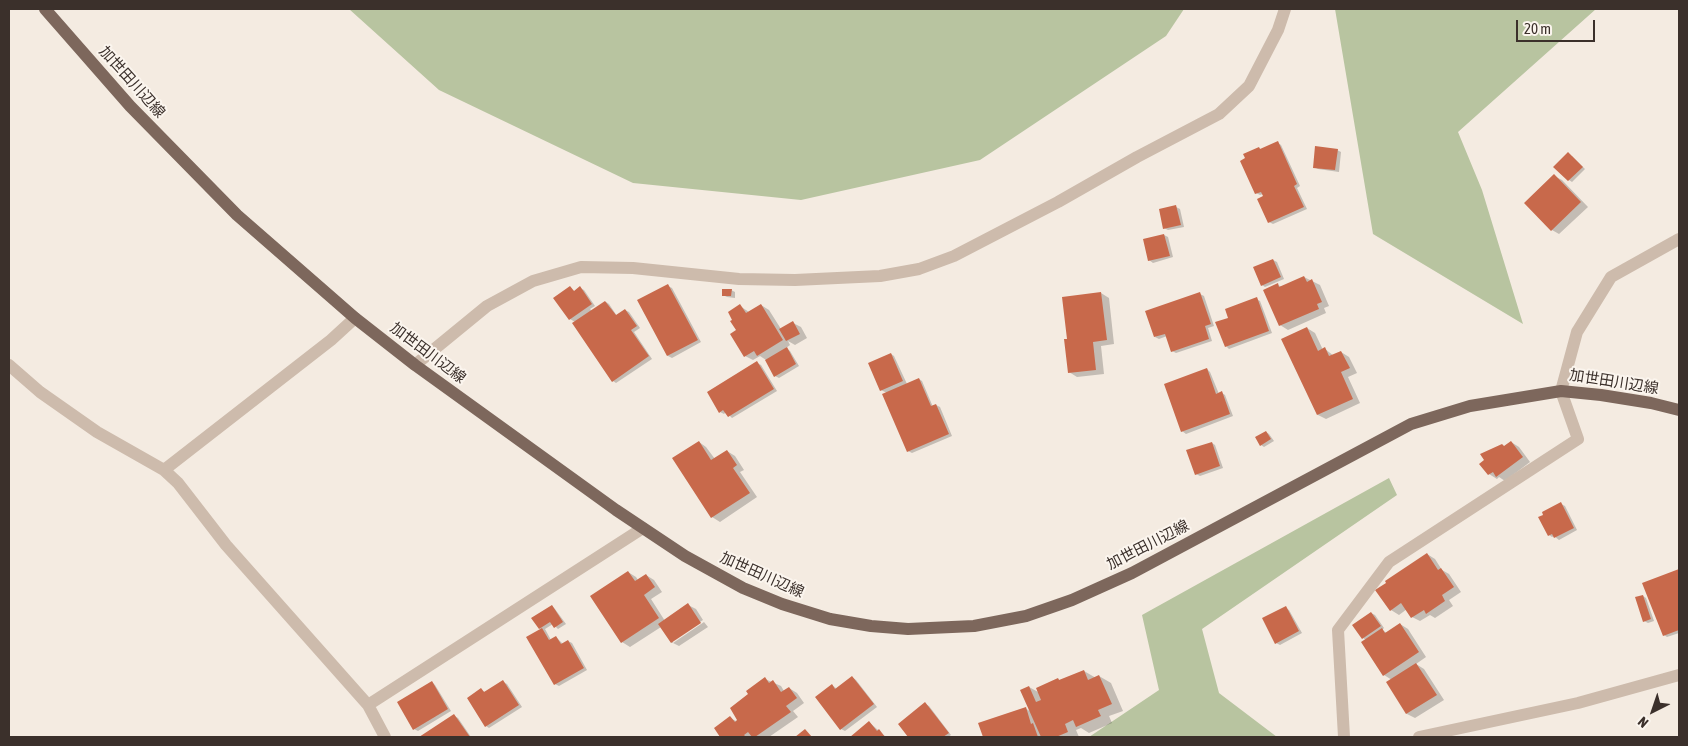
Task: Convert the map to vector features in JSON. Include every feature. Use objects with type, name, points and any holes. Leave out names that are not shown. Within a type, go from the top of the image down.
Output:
[{"type":"main road","name":"加世田川辺線","points":[[45,9],[130,106],[238,215],[355,318],[415,365],[685,556],[743,588],[782,604],[830,619],[871,626],[908,629],[974,626],[1026,616],[1072,600],[1132,573],[1411,424],[1470,406],[1560,390],[1651,403],[1679,410]]},
{"type":"street","points":[[415,365],[487,306],[533,281],[581,268],[633,268],[739,279],[795,280],[880,276],[919,269],[954,256],[1219,114],[1249,86],[1278,30],[1285,9]]},
{"type":"street","points":[[1344,737],[1338,630],[1389,562],[1578,439],[1560,390],[1577,332],[1611,277],[1679,239]]},
{"type":"street","points":[[164,470],[331,340],[355,318]]},
{"type":"street","points":[[9,365],[40,392],[97,432],[164,470],[178,483],[226,545],[368,705],[385,737]]},
{"type":"street","points":[[368,705],[643,528]]},
{"type":"street","points":[[1418,737],[1578,703],[1679,675]]},
{"type":"green space","points":[[349,9],[1184,9],[1166,36],[980,160],[801,200],[633,183],[439,90]]},
{"type":"green space","points":[[1335,9],[1596,9],[1458,132],[1482,190],[1523,324],[1373,234]]},
{"type":"green space","points":[[1389,478],[1397,495],[1202,629],[1219,693],[1277,737],[1089,737],[1159,690],[1142,615]]},
{"type":"building","points":[[1278,141],[1297,184],[1294,186],[1304,207],[1268,223],[1257,199],[1263,196],[1261,192],[1255,194],[1240,161],[1245,158],[1243,154]]},
{"type":"building","points":[[1315,146],[1338,149],[1335,170],[1313,168]]},
{"type":"building","points":[[1568,152],[1583,167],[1568,181],[1553,167]]},
{"type":"building","points":[[1554,174],[1581,202],[1551,231],[1524,203]]},
{"type":"building","points":[[1176,205],[1181,225],[1163,229],[1159,209]]},
{"type":"building","points":[[1164,234],[1170,256],[1148,261],[1143,239]]},
{"type":"building","points":[[1273,259],[1281,277],[1261,286],[1253,267]]},
{"type":"building","points":[[1304,276],[1307,282],[1312,279],[1322,302],[1317,304],[1319,309],[1279,326],[1263,290],[1278,283],[1279,287]]},
{"type":"building","points":[[668,284],[698,340],[667,356],[637,300]]},
{"type":"building","points":[[570,286],[574,291],[580,286],[592,304],[569,320],[553,298]]},
{"type":"building","points":[[722,289],[732,289],[731,296],[722,296]]},
{"type":"building","points":[[1101,292],[1107,340],[1093,342],[1096,370],[1068,373],[1064,339],[1067,339],[1062,297]]},
{"type":"building","points":[[1200,292],[1211,324],[1205,326],[1209,339],[1171,352],[1165,334],[1154,337],[1145,311]]},
{"type":"building","points":[[1257,297],[1269,331],[1225,347],[1215,322],[1228,318],[1225,309]]},
{"type":"building","points":[[605,301],[616,315],[625,309],[637,326],[631,330],[649,356],[612,382],[572,323]]},
{"type":"building","points":[[740,304],[746,313],[761,304],[783,340],[757,356],[754,351],[744,357],[730,334],[736,330],[730,321],[732,320],[728,312]]},
{"type":"building","points":[[793,321],[800,334],[786,341],[779,329]]},
{"type":"building","points":[[1307,327],[1318,351],[1325,347],[1329,356],[1341,351],[1350,368],[1341,372],[1353,399],[1317,415],[1281,339]]},
{"type":"building","points":[[787,347],[796,364],[774,377],[765,360]]},
{"type":"building","points":[[891,353],[903,381],[880,391],[868,363]]},
{"type":"building","points":[[757,361],[774,389],[728,417],[723,410],[719,413],[707,392]]},
{"type":"building","points":[[1207,368],[1216,394],[1222,391],[1230,414],[1181,432],[1164,384]]},
{"type":"building","points":[[919,378],[931,406],[936,404],[949,434],[907,452],[882,394]]},
{"type":"building","points":[[1266,431],[1271,439],[1260,446],[1255,437]]},
{"type":"building","points":[[699,441],[711,460],[727,450],[737,465],[733,468],[750,493],[711,518],[672,458]]},
{"type":"building","points":[[1511,441],[1523,457],[1496,477],[1493,472],[1488,475],[1479,464],[1484,460],[1480,454],[1502,444],[1504,446]]},
{"type":"building","points":[[1212,442],[1220,466],[1195,475],[1186,450]]},
{"type":"building","points":[[1561,502],[1574,528],[1554,538],[1552,534],[1548,536],[1538,517],[1543,515],[1542,512]]},
{"type":"building","points":[[1427,553],[1438,570],[1441,568],[1454,587],[1442,595],[1445,601],[1426,614],[1424,610],[1411,618],[1401,603],[1390,611],[1375,590],[1386,583],[1385,581]]},
{"type":"building","points":[[1679,569],[1679,630],[1663,636],[1642,583]]},
{"type":"building","points":[[628,571],[635,581],[646,574],[655,587],[644,595],[659,618],[621,643],[590,596]]},
{"type":"building","points":[[1643,595],[1651,619],[1643,622],[1635,597]]},
{"type":"building","points":[[688,603],[701,623],[671,643],[658,624]]},
{"type":"building","points":[[552,605],[563,622],[554,628],[550,622],[539,629],[531,618]]},
{"type":"building","points":[[1286,606],[1299,631],[1275,644],[1262,618]]},
{"type":"building","points":[[1371,612],[1381,626],[1362,639],[1352,625]]},
{"type":"building","points":[[1400,623],[1419,652],[1383,676],[1361,642],[1382,628],[1385,633]]},
{"type":"building","points":[[542,628],[549,640],[556,636],[561,644],[568,640],[584,668],[554,685],[526,637]]},
{"type":"building","points":[[1416,663],[1437,695],[1406,714],[1386,682]]},
{"type":"building","points":[[1084,670],[1088,680],[1099,675],[1112,704],[1098,710],[1101,716],[1076,727],[1073,720],[1065,724],[1068,732],[1056,737],[1041,737],[1020,690],[1029,686],[1036,702],[1041,700],[1036,688],[1058,678],[1059,680]]},
{"type":"building","points":[[852,676],[874,704],[840,730],[815,697],[832,684],[835,689]]},
{"type":"building","points":[[765,677],[769,683],[773,680],[781,692],[789,687],[797,698],[786,706],[791,712],[755,737],[752,737],[748,732],[744,735],[746,737],[720,737],[714,728],[730,716],[735,722],[737,720],[730,708],[748,694],[746,691]]},
{"type":"building","points":[[503,680],[519,705],[485,727],[467,698],[481,688],[484,692]]},
{"type":"building","points":[[432,681],[448,709],[413,730],[397,702]]},
{"type":"building","points":[[925,702],[949,733],[943,737],[908,737],[898,724]]},
{"type":"building","points":[[1026,707],[1031,724],[1033,723],[1038,737],[983,737],[978,723]]},
{"type":"building","points":[[454,714],[470,737],[419,737]]},
{"type":"building","points":[[869,721],[885,737],[850,737]]},
{"type":"building","points":[[805,729],[812,737],[795,737]]}]
